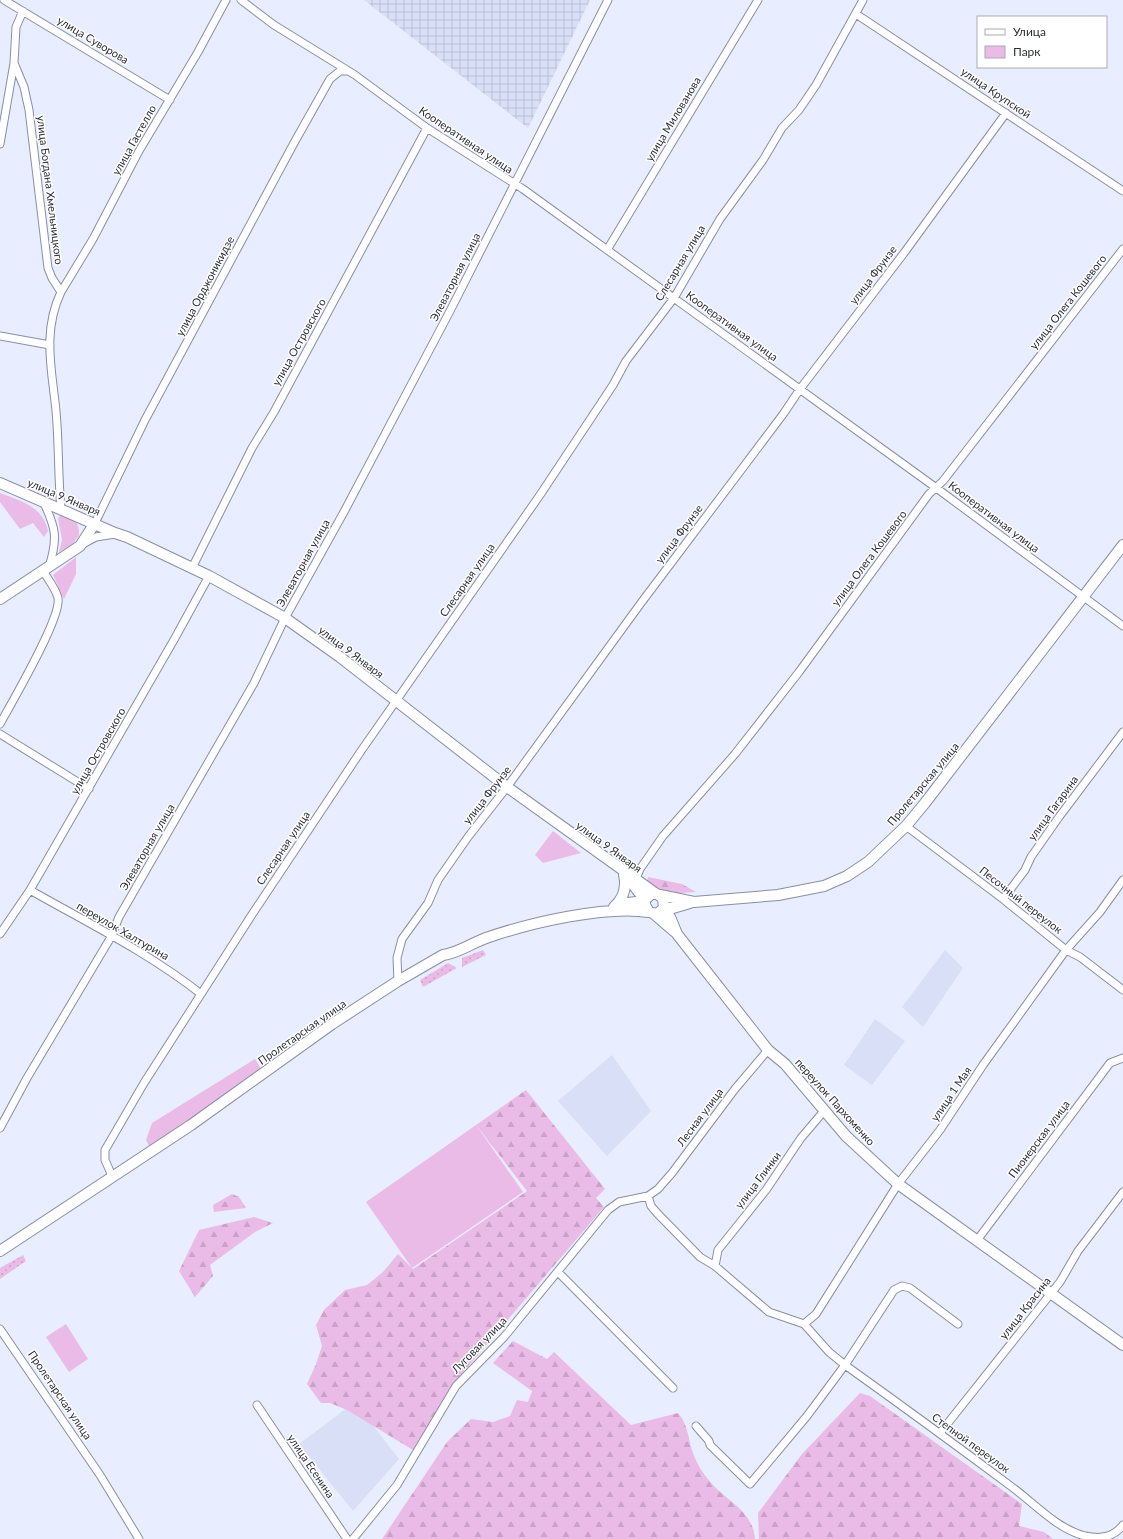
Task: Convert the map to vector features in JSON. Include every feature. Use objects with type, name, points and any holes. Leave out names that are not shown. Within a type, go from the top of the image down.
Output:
[{"type":"main road","name":"улица 9 Января","points":[[0,483],[95,523],[115,534],[127,537],[209,576],[285,618],[340,657],[507,787],[621,872],[657,894]]},
{"type":"main road","points":[[0,599],[80,546],[95,523]]},
{"type":"main road","name":"Пролетарская улица","points":[[657,894],[694,902],[778,895],[824,886],[847,876],[868,862],[906,826],[945,778],[1123,545]]},
{"type":"main road","points":[[621,872],[645,901],[646,909],[677,934]]},
{"type":"main road","points":[[614,908],[625,892],[626,884],[621,872]]},
{"type":"main road","points":[[603,911],[628,903],[645,901],[647,897],[657,894],[664,898],[664,908]]},
{"type":"main road","points":[[651,913],[660,912],[664,908],[673,908],[694,902]]},
{"type":"main road","name":"переулок Пархоменко","points":[[664,908],[670,917],[677,934],[768,1050],[785,1064],[824,1111],[860,1149],[898,1184],[978,1239],[1123,1345]]},
{"type":"main road","name":"Пролетарская улица","points":[[0,1251],[113,1178],[191,1125],[332,1024],[398,981],[443,955],[450,954],[488,937],[528,926],[603,911],[639,910],[651,913]]},
{"type":"street","name":"улица Суворова","points":[[4,0],[170,100]]},
{"type":"street","name":"улица Гастелло","points":[[61,292],[93,240],[139,151],[170,100],[226,0]]},
{"type":"street","name":"Кооперативная улица","points":[[241,0],[274,25],[355,75],[427,128],[515,184],[935,487],[1123,626]]},
{"type":"street","name":"Элеваторная улица","points":[[0,1128],[27,1078],[111,937],[119,917],[254,683],[285,618],[345,510],[515,184],[608,0]]},
{"type":"street","name":"улица Милованова","points":[[607,250],[758,0]]},
{"type":"street","name":"Слесарная улица","points":[[113,1178],[105,1160],[105,1150],[131,1104],[201,994],[356,758],[396,702],[419,665],[540,495],[613,385],[626,361],[674,298],[720,219],[763,160],[782,128],[799,110],[816,85],[856,14],[862,0]]},
{"type":"street","points":[[0,144],[14,62],[16,27],[23,11]]},
{"type":"street","name":"улица Крупской","points":[[856,14],[1123,191]]},
{"type":"street","name":"улица Богдана Хмельницкого","points":[[14,62],[24,87],[29,110],[48,268],[52,278],[61,292]]},
{"type":"street","name":"улица Орджоникидзе","points":[[95,523],[145,420],[294,143],[330,80],[340,71],[347,71]]},
{"type":"street","name":"улица Фрунзе","points":[[398,981],[396,958],[402,939],[428,903],[438,880],[468,837],[507,787],[800,389],[904,253],[1006,112]]},
{"type":"street","name":"улица Островского","points":[[192,568],[252,448],[285,392],[427,128]]},
{"type":"street","name":"улица Олега Кошевого","points":[[635,881],[640,869],[662,836],[735,754],[799,672],[935,487],[943,481],[1123,248]]},
{"type":"street","points":[[61,292],[54,308],[50,345],[51,376],[56,412],[61,509]]},
{"type":"street","points":[[0,336],[50,345]]},
{"type":"street","points":[[0,724],[42,646],[59,607],[58,596],[46,569],[55,548],[56,537],[54,524],[42,501]]},
{"type":"street","points":[[80,546],[96,537],[115,534]]},
{"type":"street","name":"улица Островского","points":[[0,934],[30,890],[209,576]]},
{"type":"street","name":"улица Гагарина","points":[[1003,899],[1025,870],[1031,857],[1059,817],[1123,732]]},
{"type":"street","points":[[0,734],[88,789]]},
{"type":"street","name":"Песочный переулок","points":[[906,826],[1003,899],[1066,950],[1080,957],[1123,990]]},
{"type":"street","name":"улица 1 Мая","points":[[804,1324],[816,1314],[898,1184],[940,1130],[983,1065],[1066,950],[1100,912],[1123,880]]},
{"type":"street","name":"переулок Халтурина","points":[[30,890],[170,970],[201,994]]},
{"type":"street","name":"Лесная улица","points":[[648,1196],[658,1189],[672,1173],[735,1088],[768,1050]]},
{"type":"street","name":"Пионерская улица","points":[[978,1239],[1110,1063],[1123,1058]]},
{"type":"street","name":"улица Глинки","points":[[715,1266],[718,1250],[766,1190],[801,1138],[824,1111]]},
{"type":"street","name":"улица Красина","points":[[940,1434],[1060,1282],[1078,1251],[1123,1192]]},
{"type":"street","name":"Степной переулок","points":[[648,1196],[651,1206],[700,1257],[715,1266],[769,1312],[804,1324],[830,1352],[845,1365],[1064,1527],[1084,1536],[1104,1538],[1112,1535],[1123,1525]]},
{"type":"street","name":"Луговая улица","points":[[353,1539],[397,1485],[456,1386],[504,1337],[608,1210],[619,1202],[648,1196]]},
{"type":"street","points":[[558,1272],[673,1388]]},
{"type":"street","points":[[696,1426],[709,1441],[710,1445],[750,1484],[807,1416],[845,1365],[894,1290],[902,1286],[910,1288],[958,1324]]},
{"type":"street","name":"Пролетарская улица","points":[[0,1329],[100,1475],[138,1539]]},
{"type":"street","name":"улица Есенина","points":[[257,1405],[347,1539]]},
{"type":"shaded area","points":[[364,0],[590,0],[528,128]]},
{"type":"shaded area","points":[[945,950],[963,968],[923,1027],[902,1007]]},
{"type":"shaded area","points":[[875,1019],[905,1041],[872,1085],[844,1065]]},
{"type":"shaded area","points":[[612,1055],[651,1111],[607,1156],[558,1101]]},
{"type":"shaded area","points":[[355,1402],[399,1459],[353,1511],[299,1444]]},
{"type":"green space","points":[[0,493],[23,502],[36,510],[45,523],[48,531],[44,537],[33,523],[20,529],[0,502]]},
{"type":"green space","points":[[61,515],[72,519],[77,524],[79,535],[72,545],[59,552],[62,540],[58,518]]},
{"type":"green space","points":[[76,557],[76,574],[64,599],[53,575]]},
{"type":"green space","points":[[553,831],[581,853],[543,863],[535,855]]},
{"type":"green space","points":[[648,877],[682,884],[696,892],[664,892],[647,883]]},
{"type":"green space","points":[[483,950],[486,955],[462,967],[462,958]]},
{"type":"green space","points":[[448,963],[457,968],[423,987],[420,980]]},
{"type":"green space","points":[[255,1059],[261,1069],[151,1150],[146,1140],[152,1123]]},
{"type":"green space","points":[[526,1090],[605,1189],[596,1198],[604,1207],[453,1384],[413,1450],[347,1410],[330,1403],[321,1403],[307,1384],[322,1346],[316,1325],[324,1310],[345,1290],[367,1285],[383,1272],[398,1254],[413,1269],[527,1191],[476,1125]]},
{"type":"green space","points":[[476,1125],[523,1192],[412,1268],[366,1202]]},
{"type":"green space","points":[[232,1194],[239,1197],[246,1208],[214,1212],[213,1205]]},
{"type":"green space","points":[[254,1217],[273,1223],[255,1232],[210,1265],[213,1276],[195,1297],[179,1271],[199,1230]]},
{"type":"green space","points":[[23,1255],[26,1261],[0,1279],[0,1268]]},
{"type":"green space","points":[[66,1324],[88,1359],[69,1372],[46,1337]]},
{"type":"green space","points":[[513,1341],[547,1359],[554,1352],[631,1425],[678,1413],[682,1418],[694,1456],[701,1470],[721,1493],[743,1512],[753,1529],[755,1539],[382,1539],[447,1442],[471,1419],[493,1422],[510,1416],[517,1400],[528,1402],[532,1391],[493,1363]]},
{"type":"green space","points":[[860,1393],[870,1396],[1022,1504],[1019,1526],[1044,1532],[1053,1539],[759,1539],[758,1513],[802,1454]]}]
